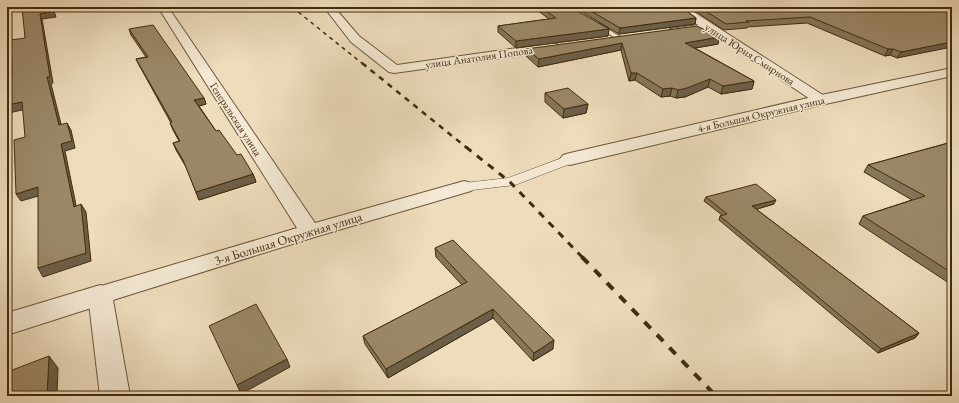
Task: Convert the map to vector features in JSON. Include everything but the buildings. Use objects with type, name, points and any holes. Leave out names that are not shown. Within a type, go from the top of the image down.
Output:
[{"type":"street","name":"Генеральская улица","points":[[163,7],[310,231]]},
{"type":"street","name":"улица Анатолия Попова","points":[[329,7],[355,39],[394,69],[565,45]]},
{"type":"street","name":"улица Юрия Смирнова","points":[[679,7],[821,100]]},
{"type":"street","points":[[663,32],[707,26]]},
{"type":"street","points":[[603,40],[634,36]]},
{"type":"street","name":"4-я Большая Окружная улица","points":[[570,159],[821,100],[952,72]]},
{"type":"street","name":"3-я Большая Окружная улица","points":[[7,324],[310,231],[464,187],[510,182],[570,159]]},
{"type":"street","points":[[100,295],[116,396]]},
{"type":"lane","points":[[594,23],[619,38]]},
{"type":"railway","points":[[292,7],[363,64]]},
{"type":"railway","points":[[362,63],[467,148]]},
{"type":"railway","points":[[466,147],[510,182],[583,258]]},
{"type":"railway","points":[[582,257],[716,396]]}]
